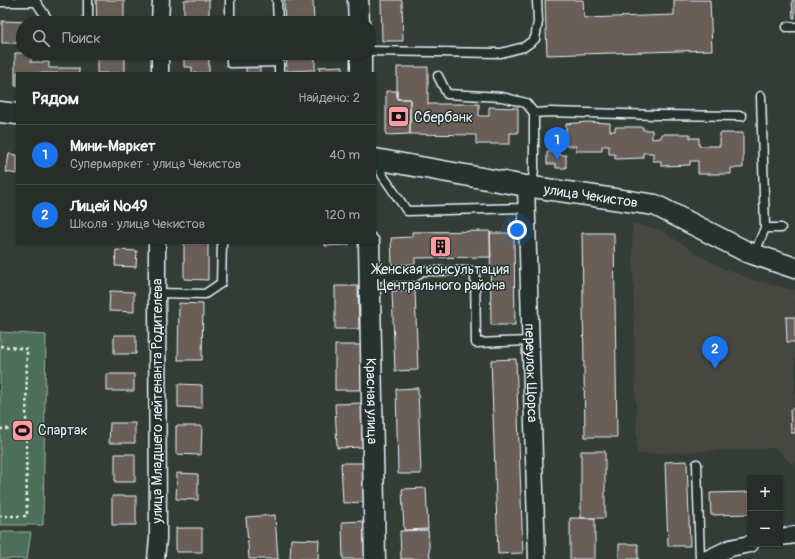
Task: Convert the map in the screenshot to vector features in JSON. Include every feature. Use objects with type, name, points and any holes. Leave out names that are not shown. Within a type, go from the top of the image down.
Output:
[{"type":"street","points":[[160,16],[161,0]]},
{"type":"street","points":[[358,0],[359,16]]},
{"type":"street","points":[[160,60],[160,72]]},
{"type":"street","points":[[361,60],[362,72]]},
{"type":"street","points":[[0,112],[16,114]]},
{"type":"street","name":"улица Чекистов","points":[[376,159],[529,186],[655,205],[747,252],[795,268]]},
{"type":"street","name":"переулок Щорса","points":[[529,186],[526,208],[537,559]]},
{"type":"street","name":"улица Младшего лейтенанта Родителева","points":[[156,559],[158,538],[157,244]]},
{"type":"street","name":"Красная улица","points":[[368,244],[376,559]]},
{"type":"street","points":[[783,537],[795,535]]},
{"type":"street","points":[[707,559],[730,548],[747,545]]},
{"type":"lane","points":[[88,0],[88,16]]},
{"type":"lane","points":[[230,0],[230,16]]},
{"type":"lane","points":[[277,0],[278,16]]},
{"type":"lane","points":[[376,51],[501,53],[524,47],[535,39],[538,22],[537,0]]},
{"type":"lane","points":[[0,2],[37,1],[46,16]]},
{"type":"lane","points":[[231,60],[231,63],[255,60]]},
{"type":"lane","points":[[279,60],[279,72]]},
{"type":"lane","points":[[438,76],[447,94],[502,97],[526,103],[534,113],[534,169],[529,186]]},
{"type":"lane","points":[[754,255],[765,228],[761,96]]},
{"type":"lane","points":[[534,113],[550,112],[742,116]]},
{"type":"lane","points":[[376,161],[383,176],[407,211],[526,208]]},
{"type":"lane","points":[[765,228],[781,228]]},
{"type":"lane","points":[[157,293],[205,294],[221,283],[222,244]]},
{"type":"lane","points":[[370,278],[415,277],[422,271],[475,271],[476,344],[530,341]]},
{"type":"lane","points":[[697,464],[700,559]]},
{"type":"path","points":[[0,346],[26,349],[27,516],[0,516]]},
{"type":"path","points":[[0,429],[26,430]]},
{"type":"shaded area","points":[[632,223],[661,230],[699,255],[723,268],[754,280],[795,290],[795,468],[776,448],[637,454]]},
{"type":"green space","name":"Спартак","points":[[0,332],[46,335],[43,525],[0,525]]},
{"type":"green space","points":[[0,532],[31,532],[27,559],[0,559]]},
{"type":"building","points":[[96,0],[124,0],[124,16],[97,16]]},
{"type":"building","points":[[184,0],[209,0],[209,16],[184,16]]},
{"type":"building","points":[[284,0],[313,0],[314,16],[285,16]]},
{"type":"building","points":[[381,0],[402,0],[403,41],[382,41]]},
{"type":"building","points":[[545,0],[583,0],[584,18],[674,15],[674,0],[710,0],[712,50],[547,55]]},
{"type":"building","points":[[792,0],[795,0],[795,18],[793,18]]},
{"type":"building","points":[[2,21],[16,21],[16,43],[2,43]]},
{"type":"building","points":[[15,53],[16,60],[49,62],[49,68],[79,68],[79,72],[16,72],[15,86]]},
{"type":"building","points":[[97,60],[125,60],[125,72],[97,72]]},
{"type":"building","points":[[184,60],[209,60],[209,72],[192,72],[192,67],[184,67]]},
{"type":"building","points":[[286,60],[315,60],[315,70],[287,71]]},
{"type":"building","points":[[343,66],[343,72],[320,72],[319,67]]},
{"type":"building","points":[[246,67],[260,67],[260,72],[246,72]]},
{"type":"building","points":[[397,67],[428,67],[428,104],[479,104],[479,116],[489,116],[489,107],[518,108],[518,133],[510,133],[510,144],[476,144],[476,135],[410,134],[410,99],[397,99]]},
{"type":"building","name":"Сбербанк","points":[[386,91],[397,91],[397,99],[410,99],[410,134],[386,135]]},
{"type":"building","points":[[587,122],[610,123],[610,131],[615,131],[615,127],[643,127],[643,130],[652,130],[652,139],[661,138],[661,134],[690,134],[690,138],[699,138],[699,146],[720,146],[720,133],[743,133],[743,168],[731,168],[731,174],[698,174],[698,161],[690,161],[690,165],[661,166],[661,161],[653,161],[653,153],[643,153],[643,158],[615,159],[615,154],[609,154],[609,146],[602,146],[602,151],[576,151],[576,146],[566,146],[566,124]]},
{"type":"building","points":[[547,152],[556,152],[556,155],[566,155],[566,168],[556,168],[556,164],[547,164]]},
{"type":"building","points":[[9,154],[16,155],[16,174],[6,172]]},
{"type":"building","name":"Женская консультация Центрального района","points":[[490,231],[491,257],[415,258],[415,264],[392,265],[391,238],[412,237],[412,232]]},
{"type":"building","points":[[490,233],[514,233],[515,325],[491,325]]},
{"type":"building","points":[[582,233],[614,233],[617,437],[585,437]]},
{"type":"building","points":[[184,244],[208,244],[208,280],[184,279]]},
{"type":"building","points":[[325,244],[349,244],[349,245],[325,246]]},
{"type":"building","points":[[116,250],[137,251],[136,267],[115,266]]},
{"type":"building","points":[[335,286],[358,286],[359,329],[335,329]]},
{"type":"building","points":[[415,290],[418,370],[395,371],[392,291]]},
{"type":"building","points":[[110,291],[134,292],[134,312],[109,311]]},
{"type":"building","points":[[179,303],[203,304],[202,360],[178,360]]},
{"type":"building","points":[[786,317],[795,317],[795,342],[787,342]]},
{"type":"building","points":[[114,335],[136,335],[136,354],[114,354]]},
{"type":"building","points":[[335,345],[361,345],[362,390],[335,390]]},
{"type":"building","points":[[516,359],[523,553],[498,554],[491,360]]},
{"type":"building","points":[[107,374],[134,374],[134,391],[107,391]]},
{"type":"building","points":[[178,384],[202,385],[202,408],[178,407]]},
{"type":"building","points":[[418,388],[421,474],[398,474],[396,389]]},
{"type":"building","points":[[365,403],[366,447],[337,448],[335,404]]},
{"type":"building","points":[[795,408],[795,433],[791,433],[790,409]]},
{"type":"building","points":[[110,423],[135,423],[135,443],[109,443]]},
{"type":"building","points":[[176,426],[202,426],[201,455],[176,454]]},
{"type":"building","points":[[581,451],[605,451],[605,518],[581,518]]},
{"type":"building","points":[[115,454],[135,454],[135,482],[115,482]]},
{"type":"building","points":[[687,461],[690,546],[668,546],[665,462]]},
{"type":"building","points":[[341,463],[364,463],[365,502],[343,503]]},
{"type":"building","points":[[177,473],[198,474],[198,500],[176,499]]},
{"type":"building","points":[[426,488],[428,529],[404,530],[402,489]]},
{"type":"building","points":[[747,492],[747,514],[711,515],[710,493]]},
{"type":"building","points":[[112,496],[136,496],[136,525],[112,525]]},
{"type":"building","points":[[275,515],[278,559],[249,559],[246,517]]},
{"type":"building","points":[[570,518],[595,518],[595,559],[570,559]]},
{"type":"building","points":[[365,521],[366,559],[343,559],[342,522]]},
{"type":"building","points":[[176,528],[202,528],[202,552],[176,552]]},
{"type":"building","points":[[428,530],[430,559],[401,559],[400,531]]},
{"type":"building","points":[[291,539],[319,540],[318,559],[290,559]]},
{"type":"building","points":[[619,544],[638,544],[638,559],[619,559]]},
{"type":"place","name":"Сбербанк","points":[[398,117]]},
{"type":"place","name":"Мини-Маркет","points":[[557,160]]},
{"type":"place","name":"Женская консультация Центрального района","points":[[441,247]]},
{"type":"place","name":"Лицей №49","points":[[715,369]]},
{"type":"place","name":"Спартак","points":[[22,430]]}]
